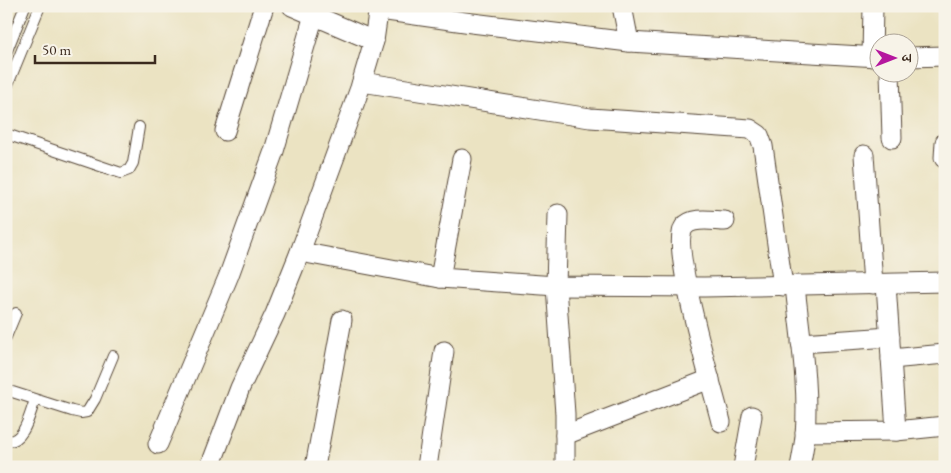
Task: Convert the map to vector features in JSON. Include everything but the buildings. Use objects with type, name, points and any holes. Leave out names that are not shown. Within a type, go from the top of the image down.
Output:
[{"type":"street","points":[[225,131],[264,6]]},
{"type":"street","points":[[292,6],[374,41]]},
{"type":"street","points":[[622,6],[629,42]]},
{"type":"street","points":[[873,6],[874,32]]},
{"type":"street","points":[[210,467],[240,388],[275,314],[300,252],[362,82],[374,41],[380,8],[471,15],[629,42],[868,57]]},
{"type":"street","points":[[158,444],[229,275],[274,151],[314,16]]},
{"type":"street","points":[[918,57],[945,56]]},
{"type":"street","points":[[362,82],[590,118],[750,129],[759,135],[763,146],[801,343],[806,406],[805,432],[800,467]]},
{"type":"street","points":[[890,82],[892,138]]},
{"type":"street","points":[[864,155],[880,284],[890,337],[896,430]]},
{"type":"street","points":[[440,278],[462,159]]},
{"type":"street","points":[[558,214],[556,286],[565,435],[565,467]]},
{"type":"street","points":[[721,422],[686,288],[681,240],[682,228],[688,223],[696,221],[725,221]]},
{"type":"street","points":[[300,252],[440,278],[556,286],[686,288],[945,282]]},
{"type":"street","points":[[315,467],[342,320]]},
{"type":"street","points":[[801,343],[890,337]]},
{"type":"street","points":[[427,467],[444,351]]},
{"type":"street","points":[[891,358],[945,354]]},
{"type":"street","points":[[565,435],[710,379]]},
{"type":"street","points":[[743,467],[752,416]]},
{"type":"street","points":[[805,432],[896,430],[945,426]]},
{"type":"lane","points":[[6,52],[25,6]]},
{"type":"lane","points":[[6,89],[40,6]]},
{"type":"lane","points":[[6,134],[121,172],[129,170],[133,163],[140,127]]},
{"type":"lane","points":[[6,337],[16,313]]},
{"type":"lane","points":[[6,390],[72,411],[87,412],[95,399],[113,356]]},
{"type":"lane","points":[[6,441],[16,440],[21,435],[35,400]]}]
